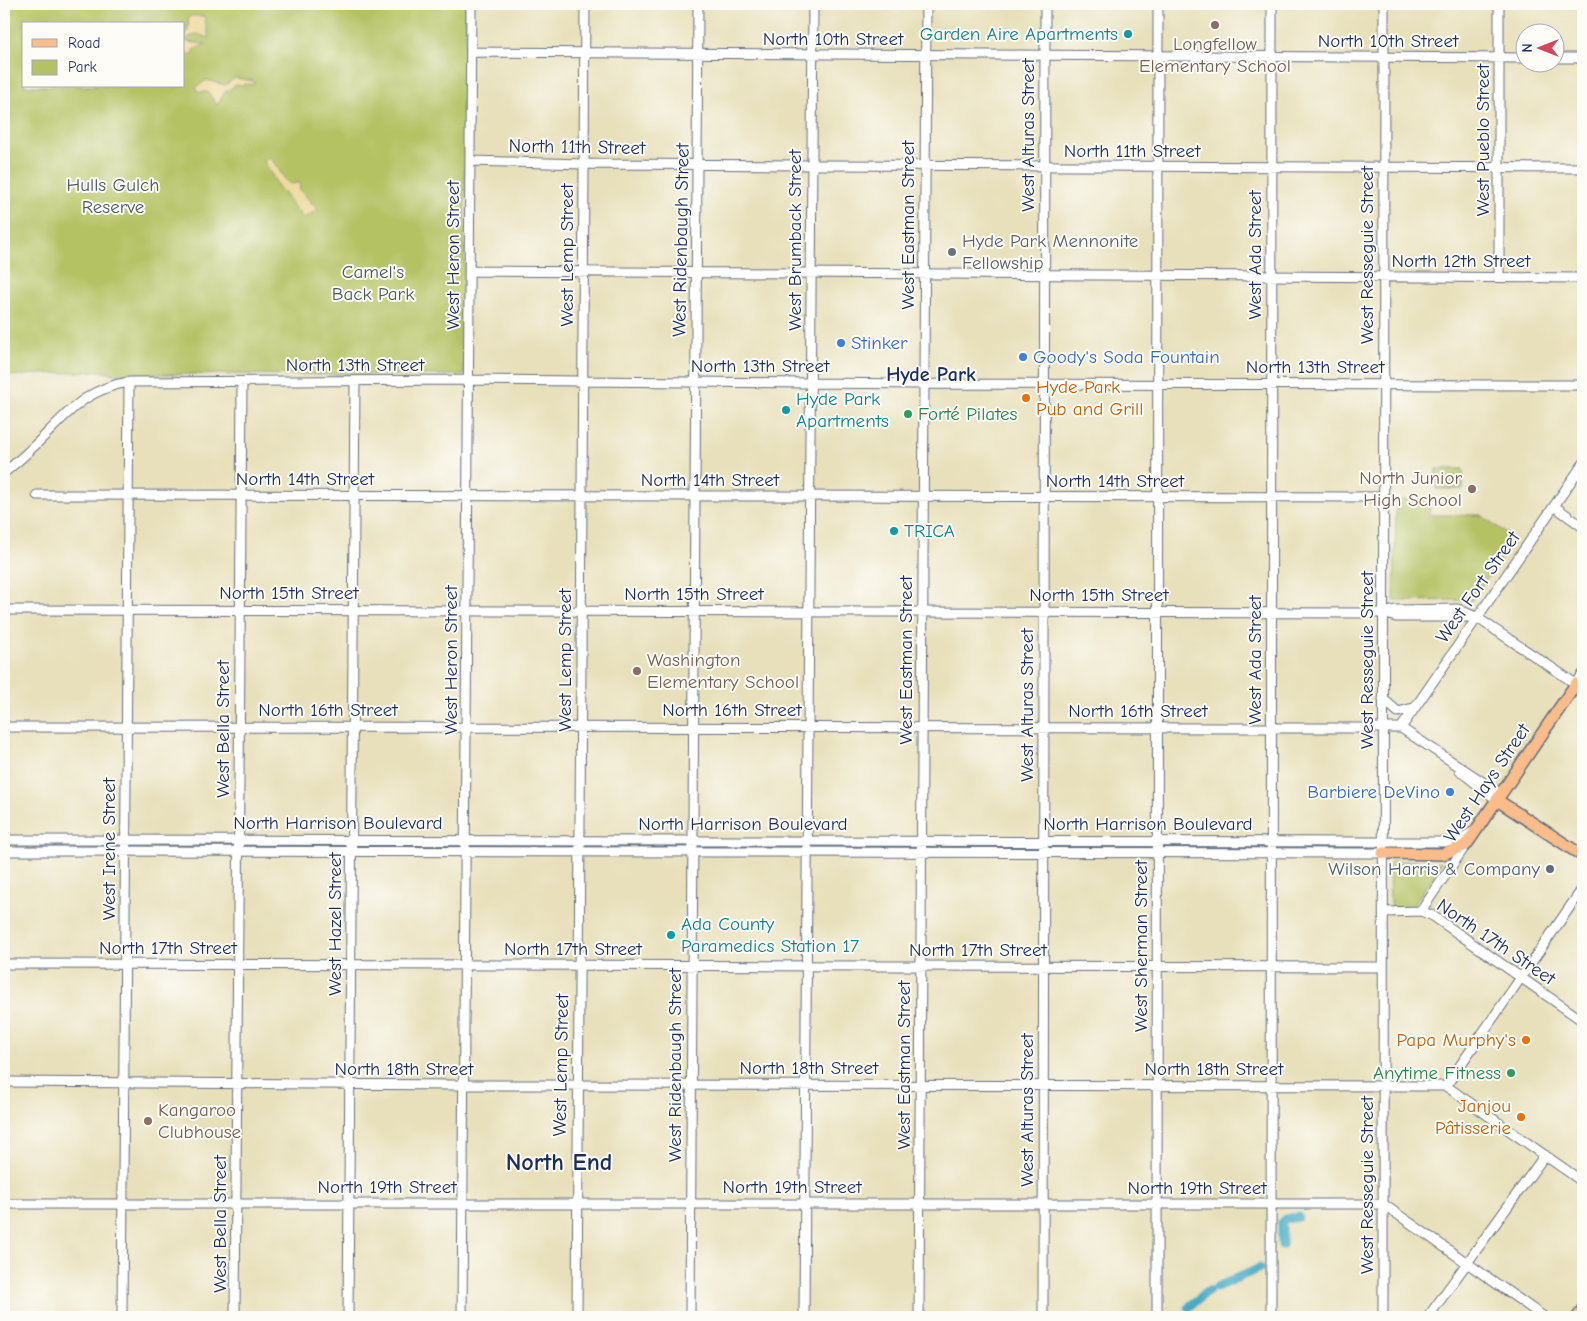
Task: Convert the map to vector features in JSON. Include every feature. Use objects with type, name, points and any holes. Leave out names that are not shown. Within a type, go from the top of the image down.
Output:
[{"type":"main road","name":"West Hays Street","points":[[1466,845],[1580,687]]},
{"type":"main road","points":[[1499,797],[1509,800],[1517,812],[1583,856]]},
{"type":"main road","name":"North Harrison Boulevard","points":[[1383,848],[1443,854],[1466,845]]},
{"type":"main road","points":[[1578,1317],[1583,1309]]},
{"type":"street","name":"West Heron Street","points":[[462,1317],[471,4]]},
{"type":"street","name":"West Lemp Street","points":[[576,1317],[585,4]]},
{"type":"street","name":"West Ridenbaugh Street","points":[[690,1317],[698,4]]},
{"type":"street","name":"West Brumback Street","points":[[804,1317],[813,4]]},
{"type":"street","name":"West Eastman Street","points":[[919,1317],[926,4]]},
{"type":"street","name":"West Alturas Street","points":[[1043,1317],[1045,4]]},
{"type":"street","name":"West Sherman Street","points":[[1157,1317],[1158,4]]},
{"type":"street","name":"West Ada Street","points":[[1271,1317],[1272,4]]},
{"type":"street","name":"West Resseguie Street","points":[[1383,1317],[1384,4]]},
{"type":"street","name":"West Pueblo Street","points":[[1499,4],[1499,277]]},
{"type":"street","name":"North 10th Street","points":[[471,52],[1514,58]]},
{"type":"street","points":[[1564,58],[1583,58]]},
{"type":"street","name":"North 11th Street","points":[[470,161],[584,164],[1583,168]]},
{"type":"street","name":"North 12th Street","points":[[470,271],[1583,278]]},
{"type":"street","name":"North 13th Street","points":[[4,473],[30,451],[80,401],[109,385],[129,382],[469,380],[923,384],[1271,383],[1583,385]]},
{"type":"street","name":"West Hazel Street","points":[[348,1317],[354,381]]},
{"type":"street","name":"West Irene Street","points":[[122,1317],[129,382]]},
{"type":"street","name":"West Bella Street","points":[[235,1317],[242,382]]},
{"type":"street","name":"West Fort Street","points":[[1401,728],[1583,464]]},
{"type":"street","name":"North 14th Street","points":[[37,495],[1383,497]]},
{"type":"street","points":[[1554,506],[1583,526]]},
{"type":"street","name":"North 15th Street","points":[[4,610],[1383,613],[1396,617],[1476,617]]},
{"type":"street","points":[[1476,617],[1580,687]]},
{"type":"street","name":"West Hays Street","points":[[1580,687],[1583,674]]},
{"type":"street","points":[[1383,699],[1398,712],[1410,710],[1415,706]]},
{"type":"street","name":"North 16th Street","points":[[4,727],[1401,728]]},
{"type":"street","points":[[1401,728],[1499,797]]},
{"type":"street","name":"North Harrison Boulevard","points":[[4,851],[1270,853],[1383,848],[1456,842],[1477,828]]},
{"type":"street","name":"North Harrison Boulevard","points":[[4,840],[1270,842],[1383,848]]},
{"type":"street","name":"West Hays Street","points":[[1421,911],[1466,845]]},
{"type":"street","points":[[1583,888],[1446,1086],[1583,1182]]},
{"type":"street","name":"North 17th Street","points":[[1384,912],[1421,911],[1433,916],[1583,1021]]},
{"type":"street","name":"North 17th Street","points":[[4,964],[1383,967]]},
{"type":"street","name":"North 18th Street","points":[[4,1082],[350,1085],[1446,1086]]},
{"type":"street","points":[[1428,1317],[1544,1155]]},
{"type":"street","name":"North 19th Street","points":[[4,1204],[1383,1204]]},
{"type":"street","points":[[1383,1204],[1544,1317]]},
{"type":"green space","name":"Hulls Gulch Reserve","points":[[4,4],[466,4],[464,375],[115,374],[99,371],[4,376]]},
{"type":"green space","points":[[1436,469],[1463,469],[1463,489],[1436,489]]},
{"type":"green space","points":[[1401,500],[1430,500],[1430,515],[1481,515],[1514,539],[1472,600],[1394,601],[1396,509]]},
{"type":"green space","points":[[1391,860],[1442,862],[1411,910],[1396,909],[1390,905],[1389,864]]},
{"type":"sand","points":[[189,16],[204,16],[209,38],[197,34],[187,38],[186,42],[206,44],[195,49],[193,54],[185,54],[185,39]]},
{"type":"sand","points":[[235,78],[254,81],[254,84],[236,85],[225,92],[217,105],[208,92],[198,92],[196,88],[206,80],[225,85]]},
{"type":"sand","points":[[270,157],[287,182],[292,184],[299,182],[300,190],[318,210],[303,218],[278,186],[264,161]]},
{"type":"waterway","points":[[1282,1245],[1282,1222],[1285,1219],[1298,1217]]},
{"type":"waterway","points":[[1217,1287],[1260,1268]]},
{"type":"waterway","points":[[1189,1307],[1209,1290]]},
{"type":"place","name":"Longfellow Elementary School","points":[[1215,25]]},
{"type":"place","name":"Garden Aire Apartments","points":[[1128,34]]},
{"type":"place","name":"Hyde Park Mennonite Fellowship","points":[[952,252]]},
{"type":"place","name":"Stinker","points":[[841,343]]},
{"type":"place","name":"Goody's Soda Fountain","points":[[1023,357]]},
{"type":"place","name":"Hyde Park Pub and Grill","points":[[1026,398]]},
{"type":"place","name":"Hyde Park Apartments","points":[[786,410]]},
{"type":"place","name":"Forté Pilates","points":[[908,414]]},
{"type":"place","name":"North Junior High School","points":[[1472,489]]},
{"type":"place","name":"TRICA","points":[[894,531]]},
{"type":"place","name":"Washington Elementary School","points":[[637,671]]},
{"type":"place","name":"Barbiere DeVino","points":[[1450,792]]},
{"type":"place","name":"Wilson Harris & Company","points":[[1550,869]]},
{"type":"place","name":"Ada County Paramedics Station 17","points":[[671,935]]},
{"type":"place","name":"Papa Murphy's","points":[[1526,1040]]},
{"type":"place","name":"Anytime Fitness","points":[[1511,1073]]},
{"type":"place","name":"Janjou Pâtisserie","points":[[1521,1117]]},
{"type":"place","name":"Kangaroo Clubhouse","points":[[148,1121]]},
{"type":"district","name":"Hyde Park","points":[[931,374]]},
{"type":"district","name":"North End","points":[[559,1162]]},
{"type":"park label","name":"Camel's Back Park","points":[[373,283]]}]
